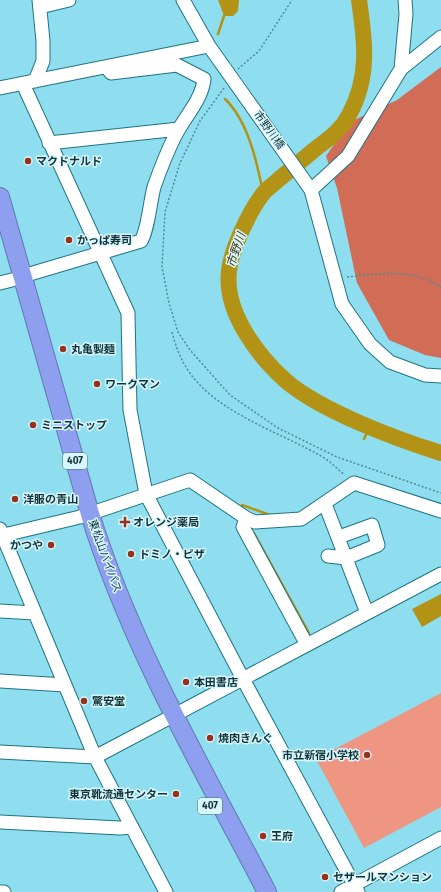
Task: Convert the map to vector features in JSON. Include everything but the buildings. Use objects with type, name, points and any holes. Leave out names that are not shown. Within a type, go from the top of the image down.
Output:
[{"type":"highway","name":"東松山バイパス","points":[[0,197],[12,280]]},
{"type":"highway","name":"東松山バイパス","points":[[0,238],[85,515],[169,718],[255,892]]},
{"type":"highway","name":"東松山バイパス","points":[[169,718],[267,892]]},
{"type":"street","points":[[29,82],[43,61],[40,3],[69,0]]},
{"type":"street","name":"市野川橋","points":[[183,0],[209,46],[308,185],[322,222],[342,304],[370,344],[390,362],[425,375],[441,376]]},
{"type":"street","points":[[401,69],[406,14],[405,0]]},
{"type":"street","points":[[308,185],[348,156],[401,69],[441,37]]},
{"type":"street","points":[[0,88],[107,68],[209,46]]},
{"type":"street","points":[[12,280],[140,241],[144,236],[148,209],[154,187],[179,129],[203,90],[204,79],[177,65],[111,73],[107,68]]},
{"type":"street","points":[[29,82],[49,144],[128,313],[130,410],[146,494],[243,680],[356,888]]},
{"type":"street","points":[[49,144],[179,129]]},
{"type":"street","points":[[166,892],[95,757],[1,534],[85,515],[190,480],[246,518],[255,522],[301,519],[354,483],[441,511]]},
{"type":"street","points":[[325,504],[367,613]]},
{"type":"street","points":[[246,518],[243,528],[307,645]]},
{"type":"street","points":[[328,556],[346,558],[378,545],[372,525],[338,537]]},
{"type":"street","points":[[0,752],[95,757],[441,574]]},
{"type":"street","points":[[0,611],[34,613]]},
{"type":"street","points":[[0,681],[65,685]]},
{"type":"street","points":[[0,822],[120,828],[132,827]]},
{"type":"street","points":[[341,892],[356,888],[441,838]]},
{"type":"path","points":[[292,0],[259,51],[234,72],[232,80],[200,121],[180,163],[165,212],[162,267],[169,303],[178,332],[190,350],[230,395],[278,428],[337,456],[441,493]]},
{"type":"path","points":[[345,277],[406,272],[434,282],[441,288]]},
{"type":"path","points":[[172,332],[178,353],[192,376],[211,394],[244,417],[323,457],[354,483]]},
{"type":"shaded area","points":[[218,0],[239,0],[238,11],[233,16],[224,16]]},
{"type":"shaded area","points":[[441,67],[441,358],[425,355],[389,340],[357,283],[337,188],[326,156],[350,122],[397,100]]},
{"type":"shaded area","points":[[441,594],[441,616],[422,627],[412,609]]},
{"type":"shaded area","points":[[441,693],[441,807],[364,848],[316,759]]},
{"type":"waterway","name":"市野川","points":[[359,0],[363,30],[364,59],[363,73],[356,101],[349,115],[338,131],[268,189],[257,202],[246,221],[233,253],[230,262],[229,286],[237,317],[245,332],[254,346],[275,371],[286,381],[319,403],[360,423],[441,453]]},
{"type":"waterway","points":[[218,34],[224,16]]},
{"type":"waterway","points":[[225,99],[233,108],[246,130],[258,168],[263,193]]},
{"type":"waterway","points":[[364,439],[370,426]]},
{"type":"waterway","points":[[242,505],[270,515]]},
{"type":"waterway","points":[[254,533],[309,633]]},
{"type":"place","name":"マクドナルド","points":[[28,161]]},
{"type":"place","name":"かっぱ寿司","points":[[69,240]]},
{"type":"place","name":"丸亀製麺","points":[[63,349]]},
{"type":"place","name":"ワークマン","points":[[97,384]]},
{"type":"place","name":"ミニストップ","points":[[33,425]]},
{"type":"place","name":"洋服の青山","points":[[15,499]]},
{"type":"place","name":"オレンジ薬局","points":[[125,522]]},
{"type":"place","name":"かつや","points":[[51,545]]},
{"type":"place","name":"ドミノ・ピザ","points":[[131,554]]},
{"type":"place","name":"本田書店","points":[[186,682]]},
{"type":"place","name":"驚安堂","points":[[84,701]]},
{"type":"place","name":"焼肉きんぐ","points":[[210,738]]},
{"type":"place","name":"市立新宿小学校","points":[[367,755]]},
{"type":"place","name":"東京靴流通センター","points":[[176,794]]},
{"type":"place","name":"王府","points":[[263,836]]},
{"type":"place","name":"セザールマンション","points":[[325,877]]}]
